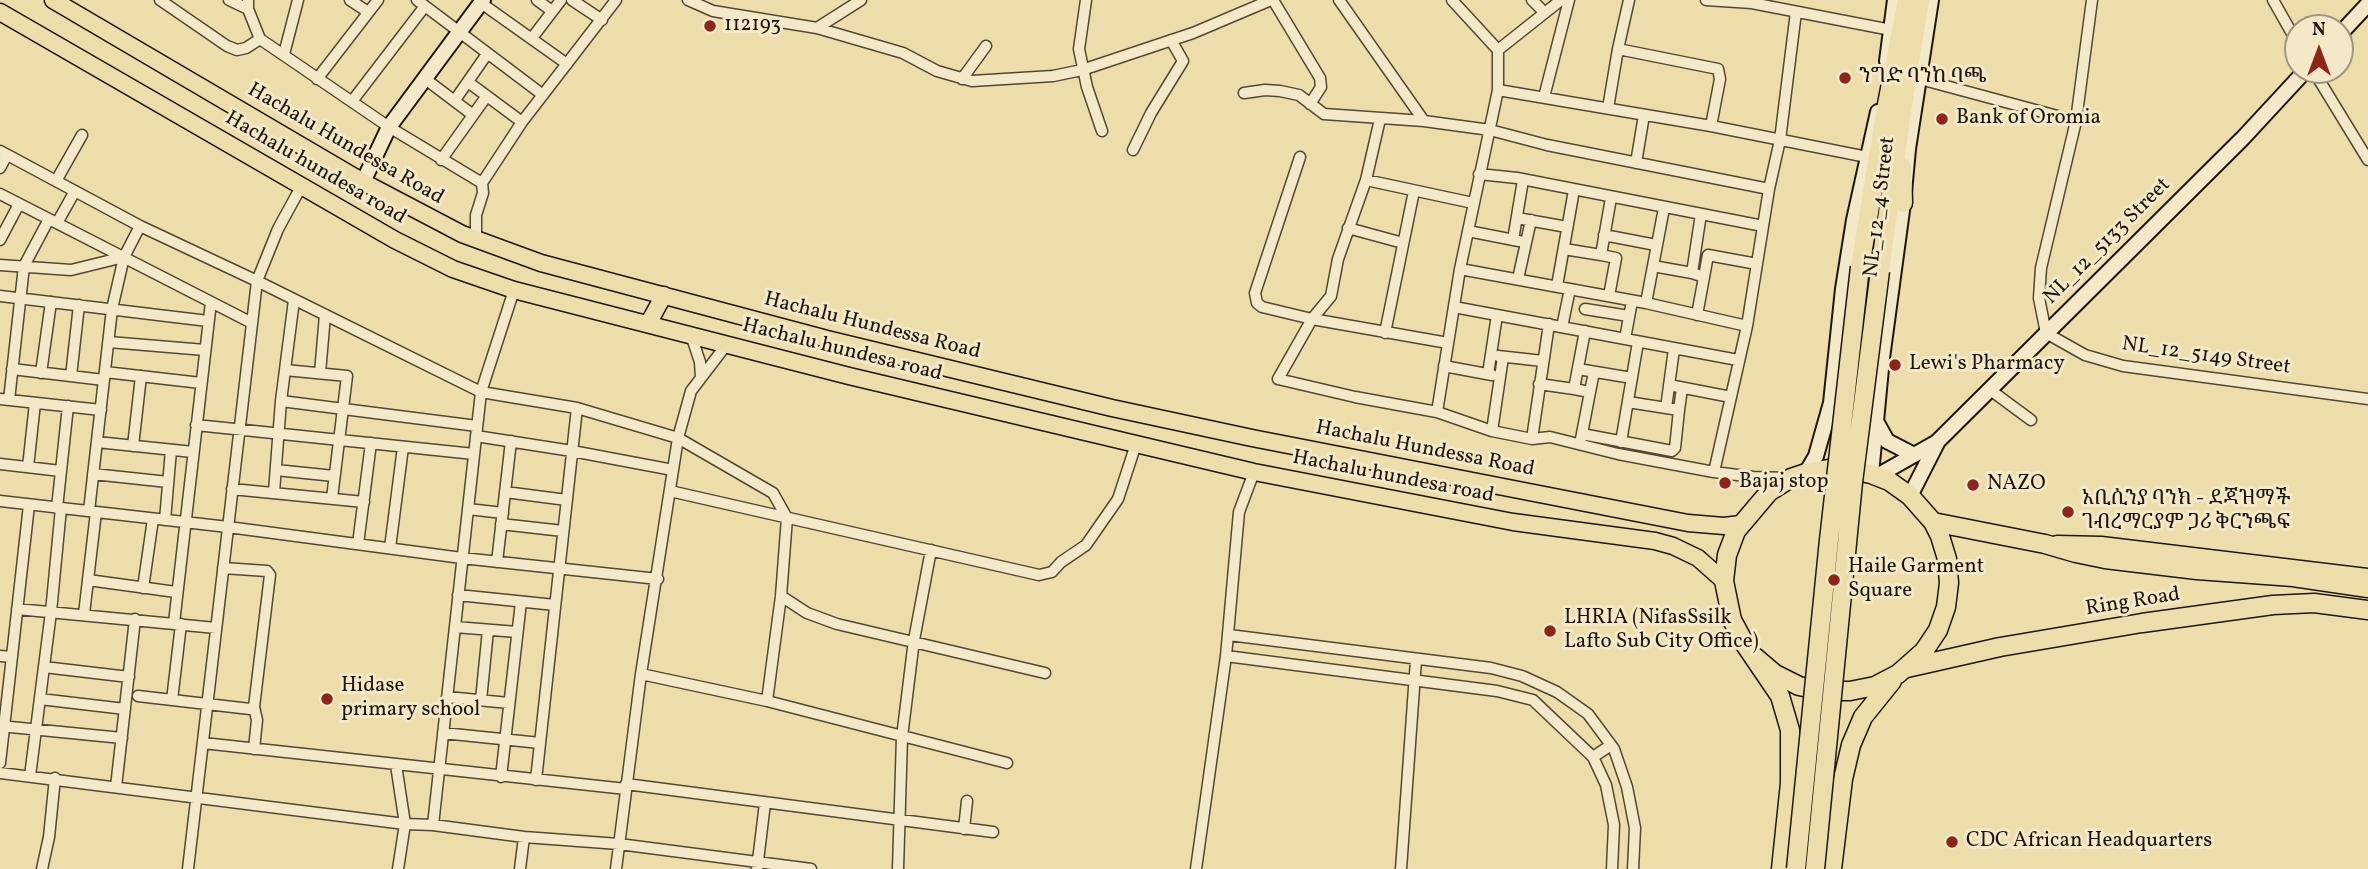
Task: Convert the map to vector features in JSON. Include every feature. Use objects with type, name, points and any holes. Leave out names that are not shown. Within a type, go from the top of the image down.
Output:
[{"type":"highway","points":[[1815,869],[1853,482],[1880,271],[1892,119],[1907,0]]},
{"type":"highway","points":[[1796,869],[1830,527],[1860,267],[1920,0]]},
{"type":"highway","points":[[1859,197],[1892,119]]},
{"type":"highway","points":[[1892,119],[1903,203]]},
{"type":"highway","points":[[1781,869],[1790,783],[1790,730],[1780,696],[1742,640],[1732,620],[1724,581],[1727,555],[1736,531],[1769,492],[1798,476],[1828,469],[1874,475],[1910,496],[1933,522],[1940,536],[1947,559],[1949,583],[1946,607],[1931,640],[1863,717],[1851,745],[1843,779],[1832,869]]},
{"type":"highway","name":"Ring Road","points":[[1933,522],[2105,559],[2197,570],[2293,577],[2368,588]]},
{"type":"highway","name":"Ring Road","points":[[1903,671],[2000,647],[2141,623],[2273,605],[2314,603],[2368,610]]},
{"type":"highway","points":[[1755,657],[1776,674],[1798,685],[1824,691],[1850,691],[1875,685],[1903,671]]},
{"type":"main road","name":"Hachalu Hundessa Road","points":[[53,0],[362,182],[476,239],[541,263],[827,339],[1112,408],[1265,441],[1688,523],[1724,526],[1741,524]]},
{"type":"main road","name":"Hachalu hundesa road","points":[[0,12],[418,252],[514,290],[1254,472],[1513,522],[1655,541],[1674,546],[1698,558],[1724,581]]},
{"type":"main road","points":[[648,324],[664,295]]},
{"type":"main road","points":[[1096,435],[1112,408]]},
{"type":"main road","points":[[2045,544],[2101,545],[2368,577]]},
{"type":"street","points":[[160,0],[237,50],[260,39]]},
{"type":"street","points":[[229,0],[248,4],[260,39],[317,79],[353,100],[388,127],[482,183]]},
{"type":"street","points":[[284,54],[299,0]]},
{"type":"street","points":[[350,0],[368,12]]},
{"type":"street","points":[[317,79],[378,0]]},
{"type":"street","points":[[537,0],[552,12]]},
{"type":"street","points":[[532,38],[561,0]]},
{"type":"street","points":[[572,0],[602,20]]},
{"type":"street","points":[[476,239],[476,215],[483,193],[482,183],[522,122],[616,0]]},
{"type":"street","points":[[688,0],[713,11],[817,27],[903,53],[937,71],[972,81],[1053,76],[1082,70],[1171,40],[1272,0],[1320,79],[1321,87],[1310,104]]},
{"type":"street","points":[[817,27],[861,0]]},
{"type":"street","points":[[1086,0],[1079,49],[1082,70],[1102,131]]},
{"type":"street","points":[[1339,0],[1424,121]]},
{"type":"street","points":[[1437,412],[1460,268],[1498,90],[1498,50],[1452,0]]},
{"type":"street","points":[[1532,0],[1544,12]]},
{"type":"street","points":[[1498,50],[1561,0]]},
{"type":"street","points":[[1544,97],[1569,0]]},
{"type":"street","points":[[1608,108],[1629,0]]},
{"type":"street","points":[[1706,0],[1752,2],[1891,30]]},
{"type":"street","points":[[1581,439],[1714,472],[1753,477],[1798,476],[1818,449],[1831,403],[1843,289],[1867,157],[1879,109],[1895,0]]},
{"type":"street","name":"NL_12_4 Street","points":[[1874,475],[1882,358],[1908,149],[1931,0]]},
{"type":"street","points":[[2046,333],[2039,298],[2040,268],[2076,121],[2092,0]]},
{"type":"street","points":[[2273,0],[2284,19]]},
{"type":"street","points":[[362,182],[388,127],[482,1],[567,64]]},
{"type":"street","points":[[353,100],[421,3],[543,95]]},
{"type":"street","points":[[2354,19],[2368,4]]},
{"type":"street","points":[[1714,472],[1746,326],[1780,140],[1796,12]]},
{"type":"street","points":[[1133,150],[1151,113],[1183,61],[1171,40]]},
{"type":"street","points":[[962,79],[986,46]]},
{"type":"street","points":[[1618,49],[1718,69],[1720,79],[1711,126]]},
{"type":"street","points":[[455,100],[487,54]]},
{"type":"street","points":[[424,78],[473,115]]},
{"type":"street","points":[[1920,79],[2076,121]]},
{"type":"street","points":[[468,82],[522,122]]},
{"type":"street","name":"NL_12_5133 Street","points":[[1937,442],[2243,138],[2293,84]]},
{"type":"street","points":[[2322,84],[2368,160]]},
{"type":"street","points":[[1498,90],[1711,126],[1867,157]]},
{"type":"street","points":[[1244,93],[1280,91],[1299,95],[1324,114],[1424,121],[1490,130],[1769,189]]},
{"type":"street","points":[[441,160],[486,97]]},
{"type":"street","points":[[1636,163],[1644,114]]},
{"type":"street","points":[[1380,119],[1366,180],[1338,259],[1331,296],[1312,319],[1278,379],[1354,397],[1437,412],[1492,431],[1532,439],[1550,437],[1621,442],[1672,451],[1675,448],[1682,388]]},
{"type":"street","points":[[56,181],[82,135]]},
{"type":"street","points":[[0,168],[4,153],[140,226],[481,392],[577,408],[678,438],[773,493],[787,518],[781,596],[767,701]]},
{"type":"street","points":[[1300,157],[1255,293],[1257,303],[1262,307],[1312,319],[1448,343]]},
{"type":"street","points":[[1479,174],[1763,226]]},
{"type":"street","points":[[1366,180],[1474,202]]},
{"type":"street","points":[[1513,240],[1523,180]]},
{"type":"street","points":[[188,869],[257,281],[278,229],[302,185]]},
{"type":"street","points":[[1557,286],[1574,190]]},
{"type":"street","points":[[75,191],[24,266],[12,369],[4,399],[101,410]]},
{"type":"street","points":[[1385,333],[1414,191]]},
{"type":"street","points":[[0,194],[252,323]]},
{"type":"street","points":[[1601,255],[1611,198]]},
{"type":"street","points":[[0,240],[19,204]]},
{"type":"street","points":[[1646,303],[1664,208]]},
{"type":"street","points":[[1692,273],[1701,214]]},
{"type":"street","points":[[1517,218],[1567,227]]},
{"type":"street","points":[[1518,279],[1531,220]]},
{"type":"street","points":[[84,614],[93,474],[112,309],[124,257],[140,226]]},
{"type":"street","points":[[1348,228],[1403,243]]},
{"type":"street","points":[[1468,231],[1526,243]]},
{"type":"street","points":[[1604,235],[1656,245]]},
{"type":"street","points":[[1609,296],[1620,238]]},
{"type":"street","points":[[1564,249],[1616,258]]},
{"type":"street","points":[[1695,251],[1757,264]]},
{"type":"street","points":[[1697,315],[1708,255]]},
{"type":"street","points":[[0,265],[71,270],[124,257]]},
{"type":"street","points":[[1653,266],[1704,276]]},
{"type":"street","points":[[1460,268],[1632,300],[1746,326]]},
{"type":"street","points":[[1562,327],[1570,289]]},
{"type":"street","points":[[433,825],[481,392],[514,290]]},
{"type":"street","points":[[0,296],[208,321]]},
{"type":"street","points":[[274,492],[281,401],[294,299]]},
{"type":"street","points":[[1625,339],[1632,300]]},
{"type":"street","points":[[41,373],[51,302]]},
{"type":"street","points":[[172,700],[177,592],[211,302]]},
{"type":"street","points":[[71,376],[79,305]]},
{"type":"street","points":[[1454,307],[1738,360]]},
{"type":"street","points":[[1585,309],[1629,316]]},
{"type":"street","points":[[320,373],[325,315]]},
{"type":"street","points":[[1488,374],[1497,315]]},
{"type":"street","points":[[1532,439],[1549,324]]},
{"type":"street","points":[[1574,389],[1585,331]]},
{"type":"street","name":"NL_12_5149 Street","points":[[2046,333],[2103,362],[2368,399]]},
{"type":"street","points":[[691,335],[700,362],[701,377]]},
{"type":"street","points":[[108,342],[205,350]]},
{"type":"street","points":[[1621,442],[1638,342]]},
{"type":"street","points":[[616,869],[641,674],[678,438],[691,391],[727,344]]},
{"type":"street","points":[[1666,408],[1674,349]]},
{"type":"street","points":[[1491,354],[1543,361]]},
{"type":"street","points":[[1492,431],[1503,357]]},
{"type":"street","points":[[1444,366],[1499,376]]},
{"type":"street","points":[[12,369],[71,376],[141,376],[201,383]]},
{"type":"street","points":[[1578,369],[1632,378]]},
{"type":"street","points":[[285,370],[347,376],[331,498]]},
{"type":"street","points":[[1581,439],[1594,372]]},
{"type":"street","points":[[133,446],[141,376]]},
{"type":"street","points":[[1539,384],[1590,392]]},
{"type":"street","points":[[1669,385],[1731,397]]},
{"type":"street","points":[[1989,389],[2031,420]]},
{"type":"street","points":[[281,401],[477,431],[511,441],[673,470]]},
{"type":"street","points":[[1629,402],[1679,410]]},
{"type":"street","points":[[28,467],[35,403]]},
{"type":"street","points":[[30,776],[51,612],[68,406]]},
{"type":"street","points":[[536,780],[577,408]]},
{"type":"street","points":[[1877,419],[1887,441],[1914,455]]},
{"type":"street","points":[[196,425],[474,454]]},
{"type":"street","points":[[497,562],[511,441]]},
{"type":"street","points":[[1874,475],[1937,442]]},
{"type":"street","points":[[1910,496],[1937,442]]},
{"type":"street","points":[[97,443],[193,452]]},
{"type":"street","points":[[358,544],[371,443]]},
{"type":"street","points":[[670,491],[1039,575],[1052,572],[1061,562],[1086,545],[1118,499],[1136,444]]},
{"type":"street","points":[[390,548],[403,447]]},
{"type":"street","points":[[165,520],[171,450]]},
{"type":"street","points":[[0,464],[61,471]]},
{"type":"street","points":[[276,470],[334,476]]},
{"type":"street","points":[[1196,869],[1226,656],[1239,512],[1254,472]]},
{"type":"street","points":[[93,474],[168,482]]},
{"type":"street","points":[[232,489],[364,502]]},
{"type":"street","points":[[505,492],[567,499]]},
{"type":"street","points":[[0,501],[657,579]]},
{"type":"street","points":[[0,763],[2,726],[29,505]]},
{"type":"street","points":[[468,509],[503,513]]},
{"type":"street","points":[[144,588],[153,519]]},
{"type":"street","points":[[501,524],[563,531]]},
{"type":"street","points":[[898,869],[902,737],[914,640],[931,550]]},
{"type":"street","points":[[223,568],[267,571],[270,575],[254,707],[257,720],[254,749]]},
{"type":"street","points":[[88,580],[177,592]]},
{"type":"street","points":[[458,595],[555,605]]},
{"type":"street","points":[[781,596],[807,613],[837,624],[1045,673]]},
{"type":"street","points":[[502,777],[521,602]]},
{"type":"street","points":[[17,609],[216,628]]},
{"type":"street","points":[[116,787],[135,620]]},
{"type":"street","points":[[455,627],[517,632]]},
{"type":"street","points":[[481,700],[488,630]]},
{"type":"street","points":[[1228,635],[1491,668],[1540,682],[1558,692],[1588,715],[1611,745],[1627,787],[1635,828],[1633,869]]},
{"type":"street","points":[[0,656],[12,657]]},
{"type":"street","points":[[1226,656],[1497,691],[1533,700],[1593,757],[1606,785],[1614,825],[1612,869]]},
{"type":"street","points":[[1401,869],[1416,660]]},
{"type":"street","points":[[44,667],[129,677]]},
{"type":"street","points":[[641,674],[767,701],[1007,763]]},
{"type":"street","points":[[138,695],[208,705],[250,709],[254,707]]},
{"type":"street","points":[[447,696],[509,703]]},
{"type":"street","points":[[40,699],[125,709]]},
{"type":"street","points":[[2,726],[122,738]]},
{"type":"street","points":[[443,733],[540,743]]},
{"type":"street","points":[[203,743],[502,777],[626,787],[993,832]]},
{"type":"street","points":[[1593,757],[1611,745]]},
{"type":"street","points":[[396,765],[405,824],[398,869]]},
{"type":"street","points":[[0,773],[405,824],[618,844],[757,865],[811,869]]},
{"type":"street","points":[[42,869],[49,837],[55,778]]},
{"type":"street","points":[[964,828],[967,801]]},
{"type":"street","points":[[757,865],[765,803]]},
{"type":"street","points":[[520,869],[524,837]]},
{"type":"place","name":"112193","points":[[710,26]]},
{"type":"place","name":"ንግድ ባንከ ባጫ","points":[[1845,78]]},
{"type":"place","name":"Bank of Oromia","points":[[1942,119]]},
{"type":"place","name":"Lewi's Pharmacy","points":[[1895,365]]},
{"type":"place","name":"Bajaj stop","points":[[1725,483]]},
{"type":"place","name":"NAZO","points":[[1973,485]]},
{"type":"place","name":"አቢሲንያ ባንክ - ደጃዝማች ገብረማርያም ጋሪ ቅርንጫፍ","points":[[2068,512]]},
{"type":"place","name":"Haile Garment Square","points":[[1834,580]]},
{"type":"place","name":"LHRIA (NifasSsilk Lafto Sub City Office)","points":[[1550,631]]},
{"type":"place","name":"Hidase primary school","points":[[327,699]]},
{"type":"place","name":"CDC African Headquarters","points":[[1952,842]]}]
